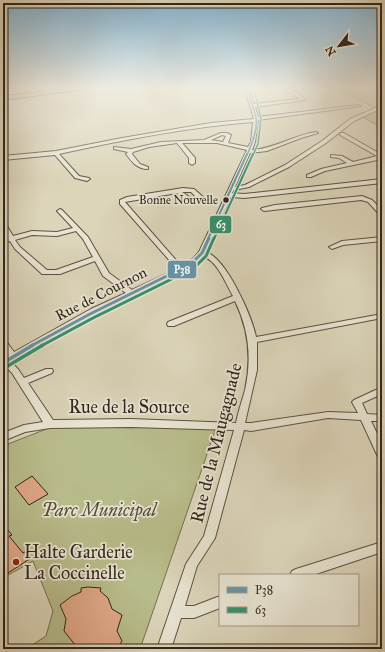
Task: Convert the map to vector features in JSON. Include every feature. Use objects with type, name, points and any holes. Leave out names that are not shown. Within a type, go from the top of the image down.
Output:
[{"type":"street","points":[[3,158],[56,153],[164,132],[230,122],[260,119]]},
{"type":"street","points":[[231,192],[247,186],[287,166],[324,142],[353,119]]},
{"type":"street","name":"Rue de Cournon","points":[[7,360],[131,293],[181,270],[202,253],[249,150],[255,134],[256,120]]},
{"type":"street","points":[[116,148],[130,151],[179,142],[205,141],[225,143],[249,150],[259,151],[304,135],[316,133]]},
{"type":"street","points":[[205,141],[220,134],[227,134],[229,135],[225,143]]},
{"type":"street","points":[[342,134],[381,157]]},
{"type":"street","points":[[179,142],[192,158],[192,163]]},
{"type":"street","points":[[130,151],[129,154],[138,165],[146,168]]},
{"type":"street","points":[[56,153],[77,177],[88,179]]},
{"type":"street","points":[[333,156],[340,157],[350,163]]},
{"type":"street","points":[[309,176],[323,170],[381,157]]},
{"type":"street","points":[[264,210],[296,198],[307,186],[382,180]]},
{"type":"street","points":[[178,191],[127,199],[122,201],[122,203],[181,270]]},
{"type":"street","points":[[231,192],[244,196],[362,198],[370,201],[382,214]]},
{"type":"street","points":[[60,211],[86,238],[106,274],[131,293]]},
{"type":"street","points":[[3,224],[11,239],[20,251],[42,270],[50,273],[97,258]]},
{"type":"street","points":[[3,241],[36,233],[57,234],[77,229]]},
{"type":"street","points":[[332,247],[342,243],[382,239]]},
{"type":"street","name":"Rue de la Maugagnade","points":[[164,649],[192,564],[209,538],[239,427],[254,364],[254,340],[248,319],[216,260],[202,253]]},
{"type":"street","points":[[171,324],[237,297]]},
{"type":"street","points":[[254,340],[382,316]]},
{"type":"street","points":[[3,343],[7,360],[50,424]]},
{"type":"street","points":[[22,382],[48,371]]},
{"type":"street","points":[[382,390],[357,402],[382,454]]},
{"type":"street","name":"Rue de la Source","points":[[3,437],[24,429],[50,424],[131,423],[251,427],[328,415],[382,418]]},
{"type":"street","points":[[299,574],[382,547]]},
{"type":"street","points":[[176,612],[194,612],[219,602]]},
{"type":"green space","points":[[367,119],[382,119],[382,128]]},
{"type":"green space","name":"Parc Municipal","points":[[54,426],[216,428],[140,649],[26,649],[46,636],[53,611],[33,561],[3,578],[3,446]]},
{"type":"building","points":[[32,476],[48,494],[29,505],[15,487]]},
{"type":"building","points":[[3,528],[5,531],[7,529],[12,535],[9,536],[23,553],[27,551],[31,558],[8,573],[3,568]]},
{"type":"building","points":[[81,588],[101,588],[100,591],[108,598],[112,609],[122,615],[117,631],[122,641],[117,649],[89,649],[89,647],[76,646],[64,631],[66,619],[60,605],[72,596],[81,592]]},
{"type":"transit line","name":"P38","points":[[3,363],[68,325],[191,264],[202,253],[253,142],[256,119]]},
{"type":"transit line","name":"63","points":[[6,367],[71,329],[194,268],[206,256],[258,144],[261,119]]},
{"type":"place","name":"Bonne Nouvelle","points":[[226,200]]},
{"type":"place","name":"Halte Garderie La Coccinelle","points":[[16,562]]}]
